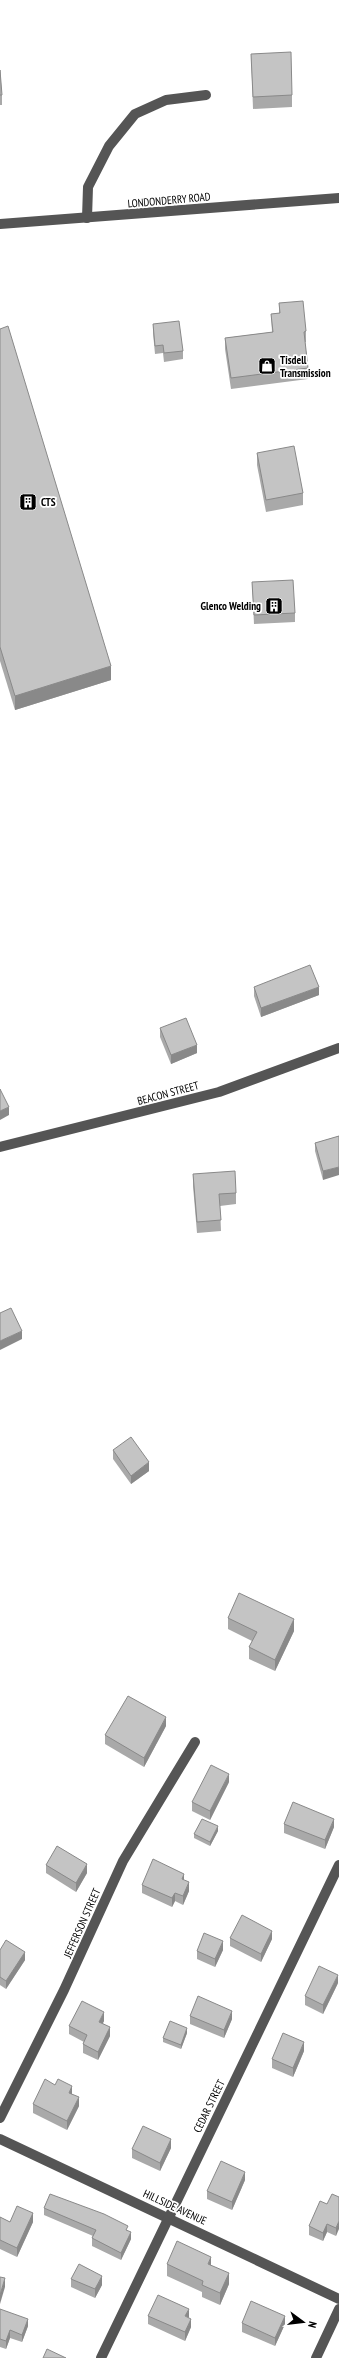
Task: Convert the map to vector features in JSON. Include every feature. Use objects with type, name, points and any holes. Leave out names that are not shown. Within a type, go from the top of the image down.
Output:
[{"type":"street","points":[[87,218],[88,187],[109,146],[135,114],[166,100],[206,95]]},
{"type":"street","name":"LONDONDERRY ROAD","points":[[0,224],[339,198]]},
{"type":"street","name":"BEACON STREET","points":[[0,1147],[219,1092],[339,1048]]},
{"type":"street","name":"JEFFERSON STREET","points":[[0,2118],[64,1990],[123,1861],[194,1742]]},
{"type":"street","name":"CEDAR STREET","points":[[101,2358],[339,1865]]},
{"type":"street","name":"HILLSIDE AVENUE","points":[[0,2139],[169,2217],[339,2299]]},
{"type":"street","points":[[316,2358],[339,2309]]},
{"type":"building","points":[[291,52],[292,95],[253,97],[251,54]]},
{"type":"building","points":[[0,70],[2,95],[0,95]]},
{"type":"building","points":[[303,301],[306,331],[304,332],[308,368],[231,378],[225,338],[273,332],[271,314],[280,313],[279,303]]},
{"type":"building","points":[[179,321],[183,351],[164,353],[163,345],[155,346],[153,324]]},
{"type":"building","name":"CTS","points":[[8,326],[111,666],[15,696],[0,647],[0,329]]},
{"type":"building","points":[[294,446],[303,493],[266,500],[257,453]]},
{"type":"building","name":"Glenco Welding","points":[[293,580],[295,613],[254,615],[252,582]]},
{"type":"building","points":[[310,965],[319,987],[261,1008],[254,987]]},
{"type":"building","points":[[186,1018],[197,1045],[171,1055],[160,1028]]},
{"type":"building","points":[[0,1089],[9,1107],[0,1111]]},
{"type":"building","points":[[339,1136],[339,1167],[323,1171],[315,1143]]},
{"type":"building","points":[[235,1171],[236,1193],[219,1194],[221,1220],[197,1222],[193,1174]]},
{"type":"building","points":[[11,1308],[22,1331],[0,1341],[0,1313]]},
{"type":"building","points":[[131,1437],[149,1462],[131,1476],[113,1450]]},
{"type":"building","points":[[239,1593],[294,1619],[275,1660],[249,1647],[257,1632],[228,1618]]},
{"type":"building","points":[[128,1696],[166,1717],[144,1758],[105,1735]]},
{"type":"building","points":[[211,1765],[229,1774],[210,1811],[192,1802]]},
{"type":"building","points":[[293,1802],[334,1819],[325,1840],[284,1824]]},
{"type":"building","points":[[202,1819],[218,1826],[210,1842],[194,1834]]},
{"type":"building","points":[[57,1846],[87,1864],[76,1883],[46,1865]]},
{"type":"building","points":[[153,1859],[184,1874],[182,1879],[189,1882],[183,1896],[175,1893],[172,1898],[142,1885]]},
{"type":"building","points":[[242,1915],[272,1931],[261,1954],[230,1938]]},
{"type":"building","points":[[204,1933],[223,1941],[215,1959],[197,1951]]},
{"type":"building","points":[[6,1940],[25,1952],[6,1981],[0,1977],[0,1950]]},
{"type":"building","points":[[319,1966],[338,1975],[323,2005],[305,1996]]},
{"type":"building","points":[[198,1996],[232,2011],[224,2030],[190,2016]]},
{"type":"building","points":[[82,2001],[104,2012],[99,2022],[110,2027],[98,2052],[83,2044],[87,2035],[69,2026]]},
{"type":"building","points":[[170,2021],[187,2028],[181,2045],[163,2038]]},
{"type":"building","points":[[283,2033],[304,2042],[293,2068],[272,2059]]},
{"type":"building","points":[[45,2079],[55,2085],[58,2079],[72,2086],[69,2093],[79,2097],[67,2121],[33,2104]]},
{"type":"building","points":[[143,2126],[171,2139],[160,2163],[132,2149]]},
{"type":"building","points":[[221,2161],[245,2172],[232,2202],[207,2191]]},
{"type":"building","points":[[50,2194],[104,2214],[128,2226],[126,2230],[131,2232],[121,2253],[92,2238],[96,2230],[44,2208]]},
{"type":"building","points":[[332,2194],[339,2197],[339,2221],[336,2228],[327,2224],[323,2233],[309,2226],[320,2201],[327,2204]]},
{"type":"building","points":[[17,2206],[33,2213],[17,2248],[0,2240],[0,2217],[10,2222]]},
{"type":"building","points":[[177,2241],[211,2257],[208,2264],[229,2273],[220,2293],[202,2285],[203,2281],[167,2264]]},
{"type":"building","points":[[79,2264],[102,2276],[95,2289],[71,2279]]},
{"type":"building","points":[[0,2277],[5,2278],[0,2295]]},
{"type":"building","points":[[158,2295],[189,2309],[185,2316],[191,2319],[185,2332],[148,2316]]},
{"type":"building","points":[[251,2301],[285,2316],[275,2338],[242,2323]]},
{"type":"building","points":[[0,2309],[28,2319],[22,2335],[10,2330],[6,2341],[0,2339]]},
{"type":"building","points":[[47,2349],[66,2358],[43,2358]]},
{"type":"place","name":"Tisdell Transmission","points":[[267,366]]},
{"type":"place","name":"CTS","points":[[28,502]]},
{"type":"place","name":"Glenco Welding","points":[[274,606]]}]
